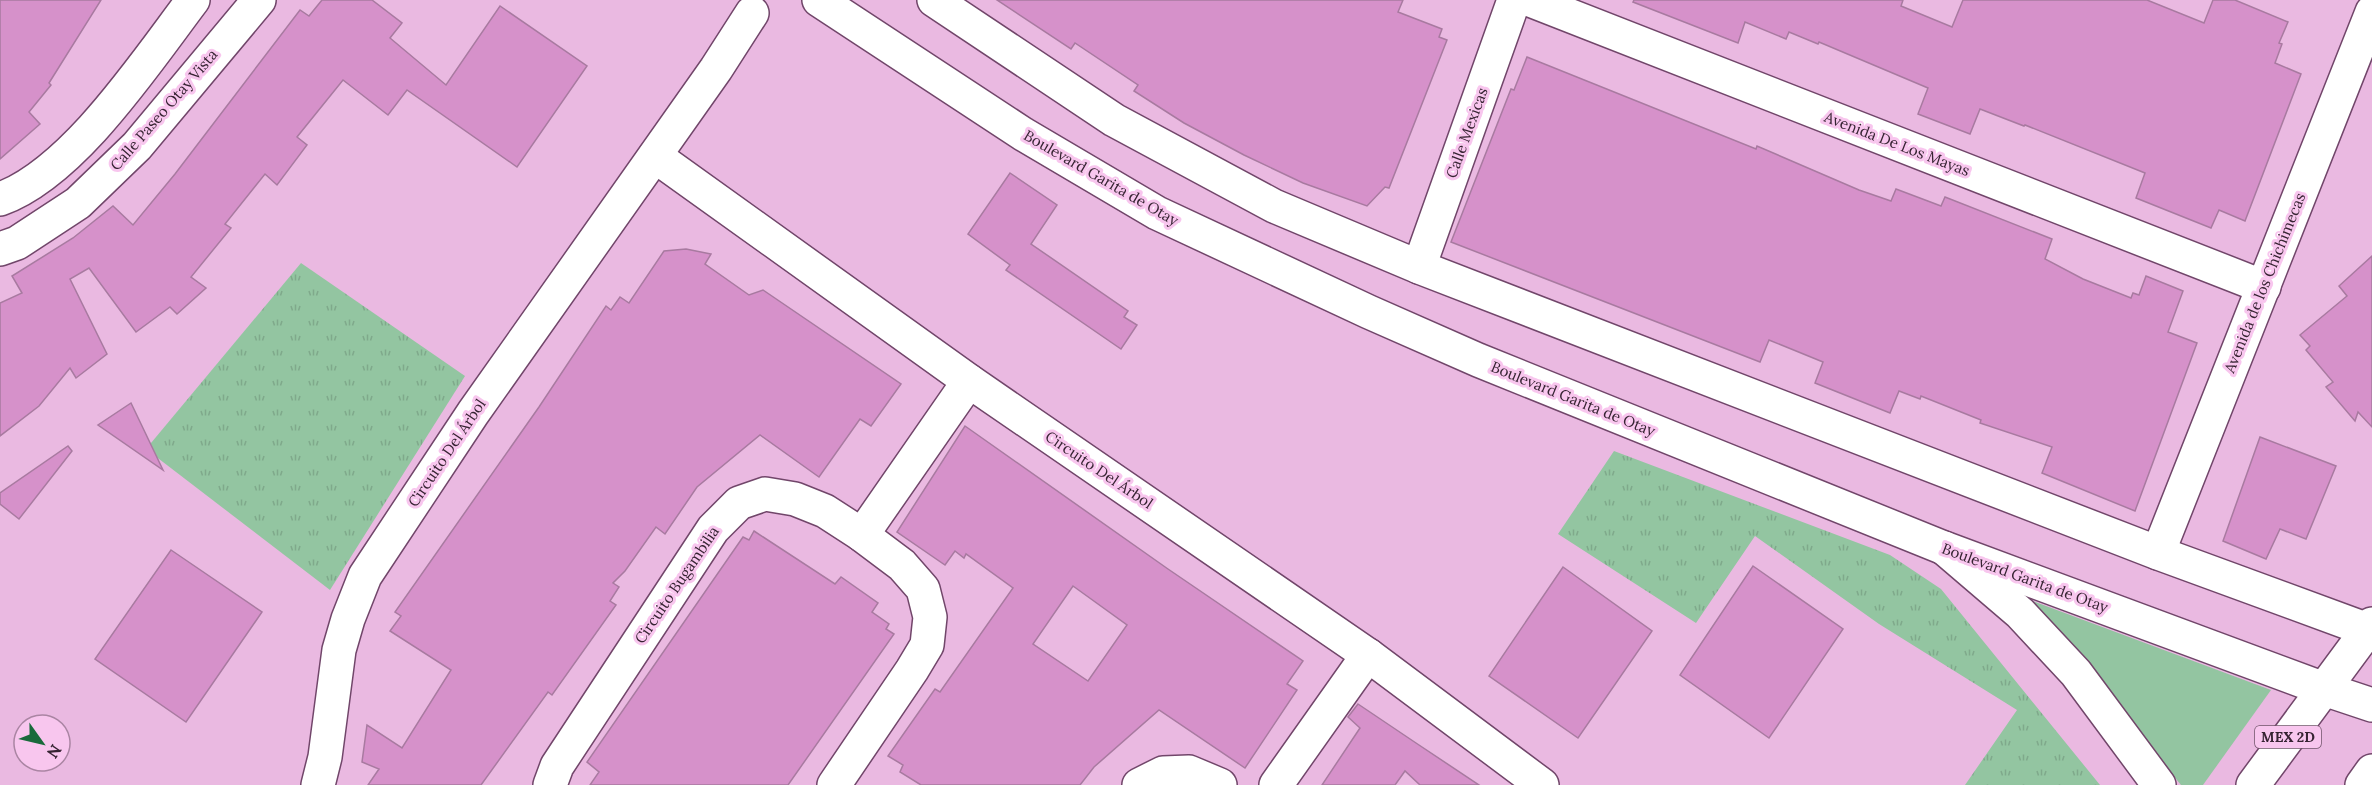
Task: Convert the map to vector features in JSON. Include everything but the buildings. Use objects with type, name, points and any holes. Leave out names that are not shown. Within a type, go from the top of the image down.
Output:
[{"type":"main road","points":[[0,199],[20,192],[69,153],[115,103],[193,0]]},
{"type":"main road","name":"Calle Paseo Otay Vista","points":[[0,249],[17,243],[78,203],[137,146],[259,0]]},
{"type":"main road","name":"Boulevard Garita de Otay","points":[[819,0],[1023,134],[1157,213],[1369,312],[1478,360],[1944,548],[2372,705]]},
{"type":"main road","points":[[934,0],[1114,120],[1274,206],[1419,267],[2158,553],[2370,628]]},
{"type":"main road","name":"Calle Mexicas","points":[[1419,267],[1514,0]]},
{"type":"main road","name":"Avenida De Los Mayas","points":[[1530,0],[2264,287]]},
{"type":"main road","points":[[2357,0],[2372,5]]},
{"type":"main road","name":"Avenida de los Chichimecas","points":[[2158,553],[2372,12]]},
{"type":"main road","name":"Circuito Del Árbol","points":[[318,785],[325,757],[339,650],[364,576],[473,413],[655,156],[752,14]]},
{"type":"main road","name":"Circuito Del Árbol","points":[[655,156],[969,381],[1368,655],[1542,785]]},
{"type":"main road","points":[[862,535],[969,381]]},
{"type":"main road","name":"Circuito Bugambilia","points":[[550,785],[557,766],[713,529],[739,503],[765,494],[795,499],[825,511],[862,535],[902,565],[923,589],[930,616],[927,645],[834,785]]},
{"type":"main road","points":[[1944,548],[2020,614],[2076,673],[2159,785]]},
{"type":"main road","name":"MEX 2D","points":[[2253,785],[2370,628]]},
{"type":"main road","points":[[1276,785],[1368,655]]},
{"type":"main road","points":[[2362,785],[2372,771]]},
{"type":"main road","points":[[1139,785],[1163,773],[1189,772],[1220,785]]},
{"type":"green space","points":[[301,263],[465,376],[330,590],[146,449]]},
{"type":"green space","points":[[1614,451],[1890,555],[1941,589],[2100,785],[1965,785],[2017,710],[1879,624],[1755,536],[1696,623],[1558,534]]},
{"type":"green space","points":[[2027,599],[2271,690],[2203,785],[2181,785]]}]
